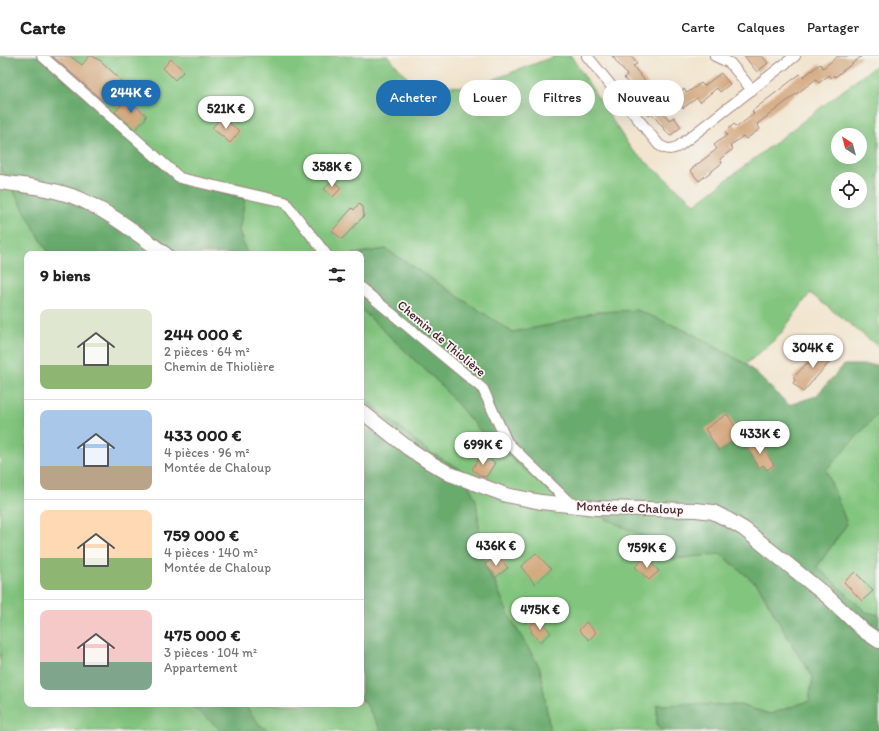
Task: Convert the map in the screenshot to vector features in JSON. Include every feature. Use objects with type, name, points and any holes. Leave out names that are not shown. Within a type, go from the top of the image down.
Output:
[{"type":"main road","points":[[0,182],[39,187],[89,203],[105,212],[161,251]]},
{"type":"main road","name":"Montée de Chaloup","points":[[364,412],[408,448],[450,474],[506,495],[541,502],[596,508],[696,510],[713,512],[727,518],[744,528],[828,597],[860,628],[879,641]]},
{"type":"street","points":[[42,56],[180,178],[285,202],[324,251]]},
{"type":"street","points":[[587,56],[655,141],[666,149],[673,149],[679,146],[795,56]]},
{"type":"street","points":[[715,56],[730,63],[752,90]]},
{"type":"street","name":"Chemin de Thiolière","points":[[364,291],[482,389],[507,442],[573,506]]},
{"type":"green space","points":[[0,56],[39,56],[176,181],[245,199],[239,231],[246,251],[47,251],[0,167]]},
{"type":"green space","points":[[39,56],[388,56],[409,80],[376,80],[376,116],[451,116],[451,86],[459,87],[459,116],[521,116],[521,80],[492,80],[555,56],[571,56],[586,80],[529,80],[529,116],[595,116],[595,93],[603,106],[603,116],[610,116],[631,149],[695,204],[879,63],[879,347],[810,293],[779,336],[746,364],[687,331],[551,325],[512,332],[386,249],[364,252],[364,251],[246,251],[239,231],[244,199],[176,181]]},
{"type":"green space","points":[[0,167],[47,251],[24,251],[24,707],[364,707],[364,702],[381,731],[0,731]]},
{"type":"green space","points":[[386,249],[512,332],[551,325],[596,312],[637,310],[687,331],[746,364],[789,405],[816,396],[844,365],[879,365],[879,412],[826,470],[847,524],[817,567],[866,612],[879,615],[879,731],[662,731],[657,724],[657,705],[740,705],[770,714],[809,701],[813,677],[794,648],[758,585],[720,554],[672,559],[638,534],[553,494],[484,435],[439,383],[364,312],[364,252]]},
{"type":"green space","points":[[364,312],[439,383],[484,435],[553,494],[638,534],[672,559],[720,554],[758,585],[794,648],[813,677],[809,701],[770,714],[740,705],[657,705],[657,724],[662,731],[550,731],[540,668],[509,616],[482,552],[476,500],[460,469],[426,450],[364,398]]},
{"type":"green space","points":[[364,398],[426,450],[460,469],[476,500],[482,552],[509,616],[540,668],[550,731],[381,731],[364,702]]},
{"type":"green space","points":[[879,412],[879,615],[866,612],[817,567],[847,524],[826,470]]},
{"type":"green space","points":[[194,707],[246,707],[260,725],[270,731],[222,731]]},
{"type":"building","points":[[52,56],[70,56],[82,65],[89,56],[92,56],[101,61],[121,80],[103,101]]},
{"type":"building","points":[[612,56],[631,56],[637,64],[633,66],[644,80],[626,80],[624,78],[627,75]]},
{"type":"building","points":[[744,56],[762,56],[768,63],[757,72]]},
{"type":"building","points":[[838,56],[862,56],[835,77],[834,75],[831,78],[829,75],[819,83],[816,79],[757,124],[760,129],[746,139],[743,136],[730,146],[733,149],[720,159],[722,163],[699,181],[690,170],[717,149],[714,145],[727,135],[725,132],[734,124],[737,127],[754,114],[752,111],[800,74],[803,77],[820,64],[823,68]]},
{"type":"building","points":[[171,59],[184,71],[175,80],[163,68]]},
{"type":"building","points":[[721,73],[730,84],[720,92],[717,88],[700,102],[697,98],[684,107],[684,89],[687,93],[701,83],[704,86]]},
{"type":"building","points":[[127,99],[147,116],[135,130],[115,112]]},
{"type":"building","points":[[654,116],[666,116],[669,120],[674,117],[681,127],[670,136]]},
{"type":"building","points":[[221,117],[240,131],[230,143],[212,128]]},
{"type":"building","points":[[332,180],[341,188],[333,197],[324,189]]},
{"type":"building","points":[[359,203],[363,208],[364,216],[342,239],[332,231],[352,208],[354,210]]},
{"type":"building","points":[[824,346],[835,356],[803,392],[793,383],[795,380],[793,378],[807,363],[809,364]]},
{"type":"building","points":[[727,414],[741,436],[719,451],[705,429]]},
{"type":"building","points":[[758,439],[774,465],[767,470],[763,465],[759,468],[746,446]]},
{"type":"building","points":[[482,454],[495,463],[486,477],[482,477],[472,469]]},
{"type":"building","points":[[536,553],[551,569],[535,584],[521,567]]},
{"type":"building","points":[[494,557],[497,560],[500,558],[508,568],[495,578],[485,564]]},
{"type":"building","points":[[645,557],[659,571],[649,580],[635,567]]},
{"type":"building","points":[[855,572],[873,591],[862,601],[844,582]]},
{"type":"building","points":[[538,619],[551,633],[540,642],[531,632],[532,630],[529,627]]},
{"type":"building","points":[[586,622],[596,632],[589,640],[579,630]]}]
